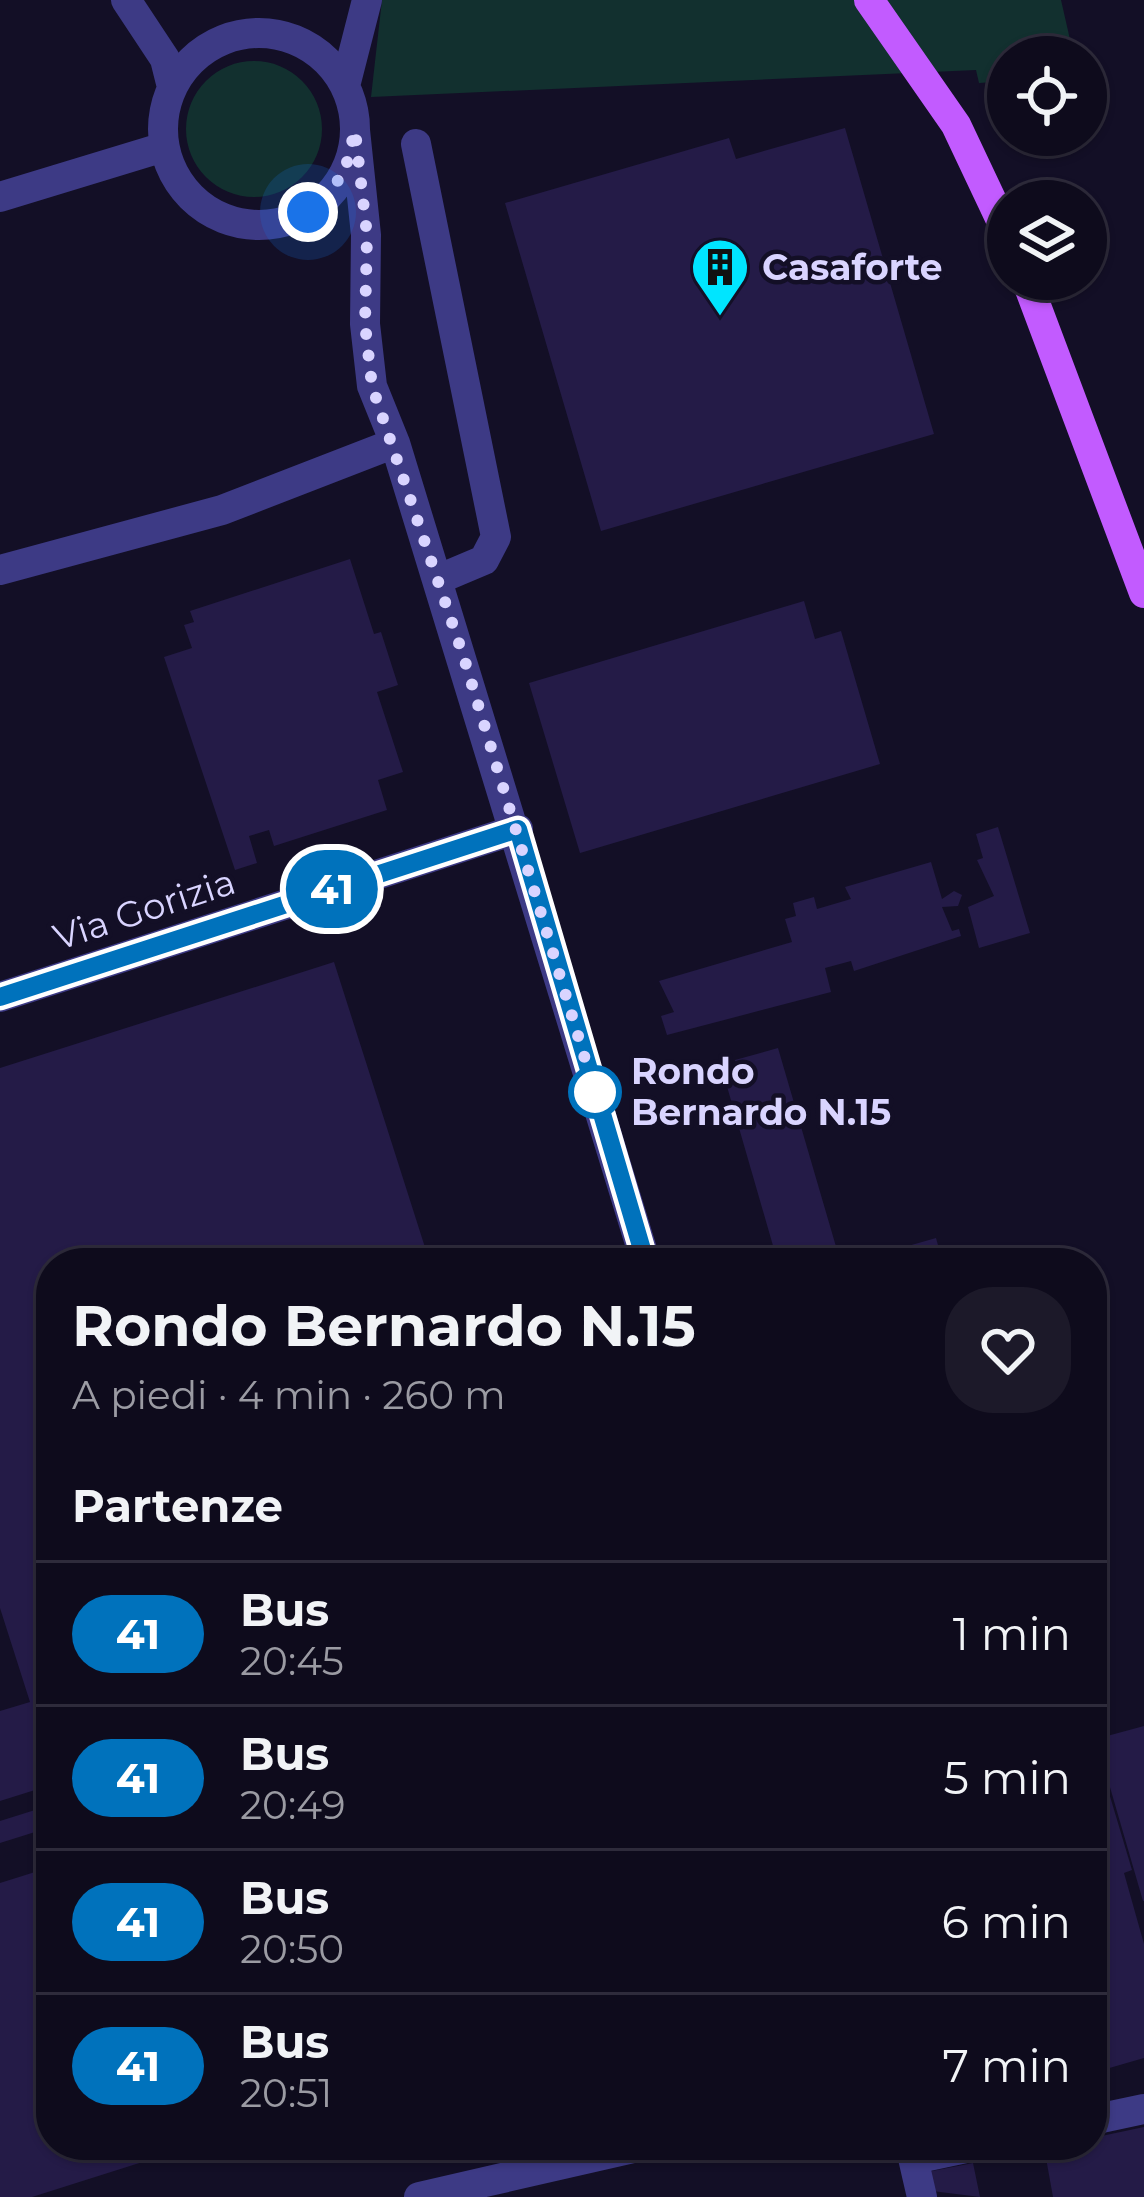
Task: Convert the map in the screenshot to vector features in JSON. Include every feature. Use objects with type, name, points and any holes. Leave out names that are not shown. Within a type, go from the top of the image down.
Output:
[{"type":"main road","points":[[869,0],[956,125],[987,191]]},
{"type":"main road","points":[[1034,300],[1144,592]]},
{"type":"street","points":[[127,0],[145,22],[172,87]]},
{"type":"street","points":[[345,86],[367,0]]},
{"type":"street","points":[[355,130],[344,174],[331,193],[308,212],[279,224],[248,225],[219,217],[194,200],[175,176],[164,147],[163,116],[172,87],[189,63],[213,44],[240,34],[270,33],[299,41],[323,58],[345,86],[355,130],[367,235],[365,324],[372,386],[395,442],[518,829],[642,1248]]},
{"type":"street","points":[[416,144],[496,537],[484,560],[439,579]]},
{"type":"street","points":[[0,197],[164,147]]},
{"type":"street","points":[[0,570],[222,510],[395,442]]},
{"type":"street","name":"Via Gorizia","points":[[0,997],[518,829]]},
{"type":"street","points":[[1107,2117],[1144,2109]]},
{"type":"street","points":[[419,2197],[581,2160]]},
{"type":"street","points":[[914,2160],[922,2197]]},
{"type":"green space","points":[[382,0],[1061,0],[1069,36],[987,36],[987,82],[979,83],[976,70],[371,97]]},
{"type":"green space","points":[[254,61],[280,66],[302,81],[317,103],[322,129],[317,155],[302,177],[280,192],[254,197],[228,192],[206,177],[191,155],[186,129],[191,103],[206,81],[228,66]]},
{"type":"building","name":"Casaforte","points":[[845,128],[934,434],[601,531],[505,203],[729,138],[736,159]]},
{"type":"building","points":[[350,559],[374,634],[381,632],[398,685],[377,692],[403,772],[378,780],[387,810],[274,846],[269,830],[249,836],[257,863],[235,870],[164,657],[192,648],[184,625],[194,622],[190,611]]},
{"type":"building","points":[[804,601],[815,639],[841,631],[880,764],[580,853],[529,683]]},
{"type":"building","points":[[998,827],[1030,933],[979,948],[968,907],[994,896],[977,860],[983,858],[976,834]]},
{"type":"building","points":[[931,862],[942,899],[954,891],[962,895],[958,906],[942,907],[952,931],[959,929],[961,936],[854,971],[851,961],[825,968],[831,992],[667,1035],[661,1016],[674,1012],[659,981],[792,942],[785,919],[796,916],[793,903],[814,897],[817,909],[851,899],[845,887]]},
{"type":"building","points":[[334,962],[425,1248],[36,1248],[36,1790],[0,1801],[0,1711],[30,1702],[0,1608],[0,1068]]},
{"type":"building","points":[[778,1048],[836,1248],[774,1248],[726,1083],[741,1079],[735,1060]]},
{"type":"building","points":[[936,1238],[939,1248],[901,1248]]},
{"type":"building","points":[[1144,1726],[1144,1901],[1107,1777],[1107,1736]]},
{"type":"building","points":[[1107,1786],[1132,1870],[1124,1873],[1144,1944],[1144,2058],[1107,2069]]},
{"type":"building","points":[[36,1810],[36,1832],[0,1843],[0,1821]]},
{"type":"building","points":[[36,1872],[36,2160],[149,2160],[32,2197],[0,2197],[0,1883]]},
{"type":"building","points":[[1144,2127],[1144,2197],[1053,2197],[1046,2160],[1107,2160],[1107,2135]]},
{"type":"building","points":[[973,2163],[980,2197],[932,2191],[927,2172]]},
{"type":"bus line","name":"41","points":[[0,997],[518,829],[642,1248]]},
{"type":"place","name":"Casaforte","points":[[720,318]]},
{"type":"place","name":"Rondo Bernardo N.15","points":[[595,1092]]},
{"type":"route","points":[[308,212],[331,193],[344,174],[355,130],[367,235],[365,324],[372,386],[395,442],[464,658],[595,1092]]}]
